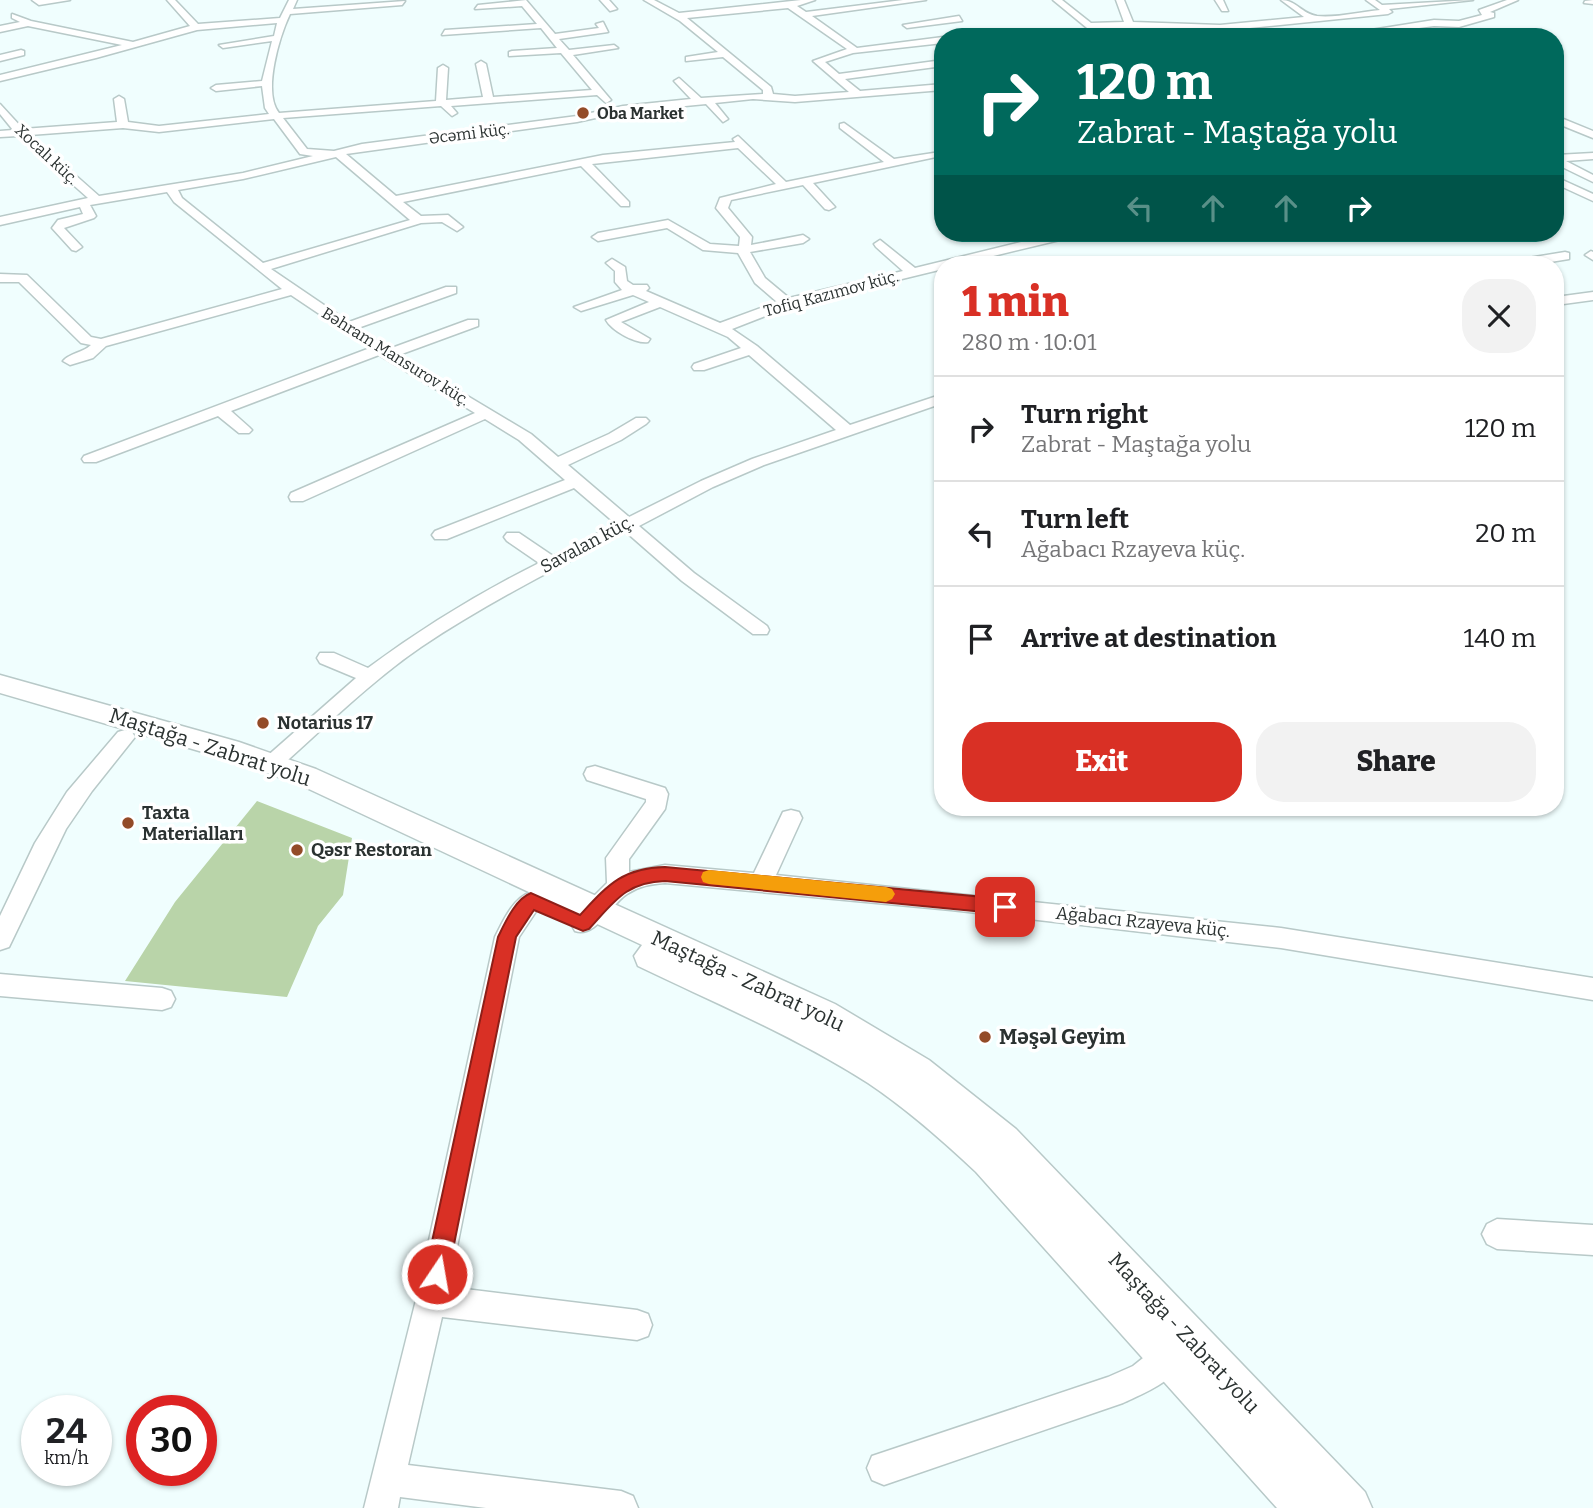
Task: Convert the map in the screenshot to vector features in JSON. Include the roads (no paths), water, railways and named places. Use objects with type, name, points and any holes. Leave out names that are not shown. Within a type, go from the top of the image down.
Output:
[{"type":"main road","name":"Maştağa - Zabrat yolu","points":[[0,684],[272,763],[599,906],[822,1014],[911,1065],[965,1106],[1003,1141],[1349,1508]]},
{"type":"main road","points":[[0,702],[261,777],[531,901],[599,906],[811,1034],[863,1061],[909,1091],[949,1122],[989,1159],[1307,1508]]},
{"type":"street","points":[[36,0],[39,4],[66,0]]},
{"type":"street","points":[[171,0],[196,27]]},
{"type":"street","points":[[293,0],[289,5],[265,83],[270,108],[304,152],[339,154],[415,214],[418,220]]},
{"type":"street","points":[[604,0],[613,9]]},
{"type":"street","points":[[648,0],[678,16],[768,89],[768,97]]},
{"type":"street","points":[[678,16],[790,5],[811,0]]},
{"type":"street","points":[[804,15],[922,0]]},
{"type":"street","points":[[1057,0],[1094,28]]},
{"type":"street","points":[[1120,0],[1129,24]]},
{"type":"street","points":[[1219,0],[1225,9]]},
{"type":"street","points":[[1285,0],[1305,15],[1346,28]]},
{"type":"street","points":[[1091,25],[1209,28],[1267,25],[1388,12],[1370,0]]},
{"type":"street","points":[[1382,7],[1469,0]]},
{"type":"street","points":[[1482,12],[1514,0]]},
{"type":"street","points":[[478,7],[522,1],[615,110]]},
{"type":"street","points":[[1404,28],[1434,23],[1459,24],[1491,15],[1454,1]]},
{"type":"street","points":[[0,78],[196,27],[402,3]]},
{"type":"street","points":[[790,5],[854,51]]},
{"type":"street","points":[[15,16],[28,23],[132,45]]},
{"type":"street","points":[[934,38],[904,23],[959,19]]},
{"type":"street","points":[[0,29],[28,23]]},
{"type":"street","points":[[551,37],[605,30],[600,24]]},
{"type":"street","points":[[1161,25],[1167,28]]},
{"type":"street","points":[[1267,25],[1274,28]]},
{"type":"street","points":[[445,33],[541,26]]},
{"type":"street","points":[[223,45],[279,38]]},
{"type":"street","points":[[858,94],[819,63],[818,59],[854,51],[934,42]]},
{"type":"street","points":[[512,54],[614,48]]},
{"type":"street","points":[[119,49],[129,55]]},
{"type":"street","points":[[0,58],[21,54]]},
{"type":"street","points":[[689,59],[724,54]]},
{"type":"street","points":[[481,64],[489,102]]},
{"type":"street","points":[[838,77],[934,64]]},
{"type":"street","points":[[443,68],[440,99],[446,104],[463,134]]},
{"type":"street","points":[[679,81],[723,119]]},
{"type":"street","points":[[216,88],[265,83]]},
{"type":"street","name":"Əcəmi küç.","points":[[0,221],[83,202],[243,176],[372,146],[577,119],[615,110],[703,101],[768,97],[795,99],[934,88]]},
{"type":"street","points":[[0,134],[124,125],[138,129],[159,129],[598,92]]},
{"type":"street","points":[[119,99],[124,125]]},
{"type":"street","name":"Xocalı küç.","points":[[0,107],[20,132],[97,200]]},
{"type":"street","points":[[1564,122],[1593,135]]},
{"type":"street","points":[[844,126],[892,163]]},
{"type":"street","points":[[394,200],[584,162],[739,142],[783,185]]},
{"type":"street","points":[[744,248],[746,237],[722,208],[723,202],[735,195],[934,154]]},
{"type":"street","points":[[1564,158],[1593,156]]},
{"type":"street","points":[[584,162],[625,204]]},
{"type":"street","points":[[1564,163],[1593,178]]},
{"type":"street","points":[[804,180],[830,207]]},
{"type":"street","points":[[1564,184],[1593,198]]},
{"type":"street","name":"Bəhram Mansurov küç.","points":[[170,187],[178,200],[261,268],[384,352],[525,437],[688,577],[760,630]]},
{"type":"street","points":[[76,247],[58,228],[62,223],[90,216],[83,202]]},
{"type":"street","points":[[261,268],[418,220],[444,218],[457,227]]},
{"type":"street","points":[[598,237],[668,224],[704,246],[716,249],[744,248],[803,239]]},
{"type":"street","name":"Tofiq Kazımov küç.","points":[[981,256],[1036,242]]},
{"type":"street","points":[[880,244],[912,272]]},
{"type":"street","points":[[744,248],[760,280],[786,303]]},
{"type":"street","points":[[612,263],[621,270],[621,282],[633,291],[721,328],[752,349],[846,430]]},
{"type":"street","name":"Tofiq Kazımov küç.","points":[[721,328],[786,303],[934,267]]},
{"type":"street","points":[[0,278],[22,278],[86,340],[100,343],[294,290]]},
{"type":"street","points":[[581,307],[648,286]]},
{"type":"street","points":[[348,327],[451,290]]},
{"type":"street","points":[[1564,300],[1590,299]]},
{"type":"street","points":[[643,340],[613,320],[659,303]]},
{"type":"street","points":[[90,458],[384,352],[473,323]]},
{"type":"street","points":[[70,361],[88,355],[100,343]]},
{"type":"street","points":[[699,367],[752,349]]},
{"type":"street","name":"Savalan küç.","points":[[272,763],[370,676],[473,605],[625,524],[720,478],[846,430],[934,401]]},
{"type":"street","points":[[221,411],[244,430]]},
{"type":"street","points":[[297,497],[487,413]]},
{"type":"street","points":[[555,465],[615,437],[641,421]]},
{"type":"street","points":[[441,535],[575,482]]},
{"type":"street","points":[[513,537],[551,563]]},
{"type":"street","points":[[327,658],[370,676]]},
{"type":"street","points":[[1,934],[67,807],[125,737]]},
{"type":"street","points":[[595,774],[657,794],[657,803],[617,858],[599,906]]},
{"type":"street","points":[[761,882],[791,818]]},
{"type":"street","name":"Ağabacı Rzayeva küç.","points":[[599,906],[643,875],[665,874],[761,882],[1281,938],[1593,989]]},
{"type":"street","points":[[531,901],[507,937],[431,1300],[385,1493],[621,1508]]},
{"type":"street","points":[[0,985],[162,999]]},
{"type":"street","points":[[1497,1234],[1593,1240]]},
{"type":"street","points":[[431,1300],[637,1325]]},
{"type":"street","points":[[884,1468],[1112,1392],[1144,1377],[1169,1357]]},
{"type":"place","name":"Oba Market","points":[[583,113]]},
{"type":"place","name":"Notarius 17","points":[[263,723]]},
{"type":"place","name":"Taxta Materialları","points":[[128,823]]},
{"type":"place","name":"Qəsr Restoran","points":[[297,850]]},
{"type":"place","name":"Məşəl Geyim","points":[[985,1037]]}]
